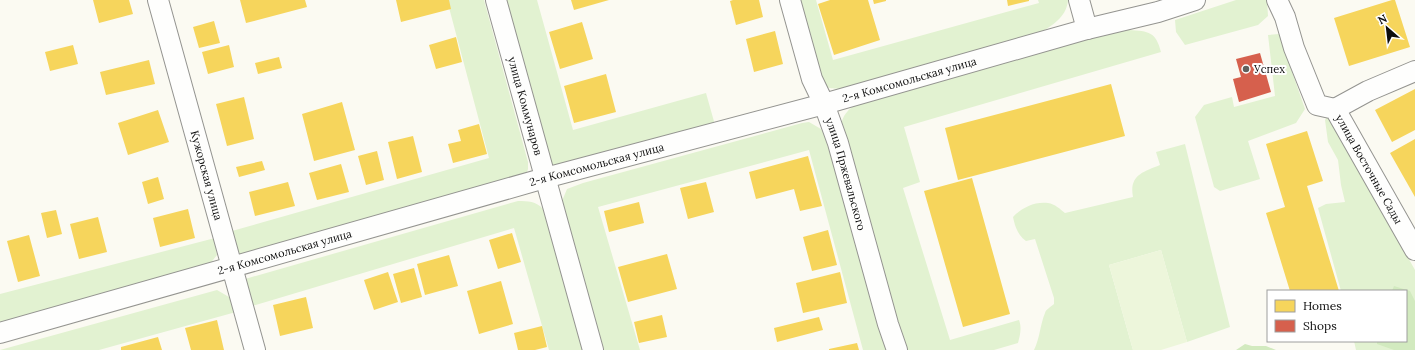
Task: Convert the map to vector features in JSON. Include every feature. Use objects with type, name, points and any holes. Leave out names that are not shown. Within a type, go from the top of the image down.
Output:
[{"type":"street","name":"Кужорская улица","points":[[158,0],[255,350]]},
{"type":"street","name":"улица Коммунаров","points":[[496,0],[593,350]]},
{"type":"street","name":"улица Пржевальского","points":[[790,0],[812,79],[824,104],[838,143],[888,324],[897,350]]},
{"type":"street","points":[[1079,0],[1087,28]]},
{"type":"street","name":"2-я Комсомольская улица","points":[[0,333],[545,178],[824,104],[1087,28],[1158,12],[1195,0]]},
{"type":"street","name":"улица Восточные Сады","points":[[1277,0],[1285,17],[1294,48],[1317,105],[1335,109],[1368,91],[1415,71]]},
{"type":"street","name":"улица Восточные Сады","points":[[1335,109],[1415,250]]},
{"type":"green space","points":[[447,0],[484,0],[528,162],[528,169],[525,178],[239,256],[232,231],[489,158]]},
{"type":"green space","points":[[503,0],[537,0],[573,130],[706,93],[715,125],[557,168],[549,161]]},
{"type":"green space","points":[[797,0],[816,0],[833,60],[1039,3],[1038,0],[1068,0],[1063,15],[1043,31],[840,89],[828,87],[819,79]]},
{"type":"green space","points":[[1236,0],[1267,0],[1268,16],[1258,25],[1185,45],[1176,32],[1175,20]]},
{"type":"green space","points":[[1116,31],[1142,31],[1151,34],[1157,40],[1161,52],[904,127],[920,182],[903,188],[950,340],[1019,320],[1021,329],[1018,343],[994,350],[907,350],[840,134],[846,113],[857,103]]},
{"type":"green space","points":[[1279,34],[1305,109],[1296,123],[1248,141],[1260,179],[1220,191],[1214,187],[1195,117],[1204,105],[1232,97],[1234,107],[1275,96],[1268,35]]},
{"type":"green space","points":[[1329,114],[1337,125],[1415,270],[1415,350],[1356,350],[1354,342],[1407,342],[1407,290],[1341,290],[1318,208],[1326,204],[1345,202],[1338,160],[1328,142],[1325,120]]},
{"type":"green space","points":[[809,122],[821,129],[824,134],[889,350],[863,350],[809,150],[598,207],[640,350],[604,350],[562,201],[567,189],[583,183]]},
{"type":"green space","points":[[1185,144],[1230,327],[1187,342],[1161,250],[1109,265],[1133,350],[1034,350],[1038,341],[1045,313],[1047,309],[1054,304],[1054,298],[1035,239],[1026,241],[1023,239],[1017,230],[1013,217],[1024,208],[1038,203],[1053,204],[1065,213],[1133,197],[1132,190],[1135,179],[1142,173],[1160,165],[1156,152]]},
{"type":"green space","points":[[518,201],[535,203],[543,209],[583,350],[549,350],[514,228],[252,306],[245,279]]},
{"type":"green space","points":[[215,238],[217,255],[209,265],[0,324],[0,294]]},
{"type":"green space","points":[[1161,250],[1187,342],[1161,350],[1133,350],[1109,265]]},
{"type":"green space","points":[[1394,286],[1407,290],[1392,290]]},
{"type":"green space","points":[[217,290],[229,297],[236,312],[99,350],[0,350]]},
{"type":"green space","points":[[1407,290],[1410,291],[1415,301],[1415,350],[1394,350],[1377,344],[1377,342],[1407,342]]},
{"type":"green space","points":[[1245,344],[1252,346],[1266,346],[1276,350],[1236,350]]},
{"type":"building: Homes","points":[[93,0],[129,0],[133,14],[99,23]]},
{"type":"building: Homes","points":[[240,0],[305,0],[307,7],[246,23]]},
{"type":"building: Homes","points":[[396,0],[449,0],[451,9],[401,22]]},
{"type":"building: Homes","points":[[571,0],[609,0],[574,10]]},
{"type":"building: Homes","points":[[759,0],[763,17],[736,25],[730,1]]},
{"type":"building: Homes","points":[[830,0],[868,0],[880,40],[834,55],[818,4]]},
{"type":"building: Homes","points":[[873,0],[886,0],[886,1],[874,4]]},
{"type":"building: Homes","points":[[1007,0],[1029,0],[1029,1],[1008,6]]},
{"type":"building: Homes","points":[[1395,0],[1410,47],[1349,66],[1334,18]]},
{"type":"building: Homes","points":[[214,21],[220,43],[199,48],[193,27]]},
{"type":"building: Homes","points":[[582,22],[593,59],[560,69],[549,32]]},
{"type":"building: Homes","points":[[775,31],[783,64],[754,72],[746,39]]},
{"type":"building: Homes","points":[[456,37],[462,62],[436,69],[429,45]]},
{"type":"building: Homes","points":[[73,45],[78,64],[50,71],[45,52]]},
{"type":"building: Homes","points":[[229,45],[234,67],[208,74],[202,52]]},
{"type":"building: Homes","points":[[279,57],[282,68],[258,74],[255,63]]},
{"type":"building: Homes","points":[[149,60],[155,84],[106,95],[100,72]]},
{"type":"building: Homes","points":[[606,74],[616,112],[574,123],[564,86]]},
{"type":"building: Homes","points":[[1111,84],[1125,136],[958,180],[945,128]]},
{"type":"building: Homes","points":[[1415,89],[1415,130],[1392,142],[1375,110]]},
{"type":"building: Homes","points":[[244,97],[254,139],[227,146],[216,104]]},
{"type":"building: Homes","points":[[342,102],[355,150],[314,161],[302,114]]},
{"type":"building: Homes","points":[[158,110],[169,142],[128,155],[118,123]]},
{"type":"building: Homes","points":[[479,124],[487,154],[453,163],[448,144],[461,141],[458,130]]},
{"type":"building: Homes","points":[[1307,131],[1323,181],[1307,186],[1339,290],[1290,290],[1266,213],[1285,207],[1266,144]]},
{"type":"building: Homes","points":[[413,136],[422,172],[397,179],[388,142]]},
{"type":"building: Homes","points":[[1415,139],[1415,197],[1390,153]]},
{"type":"building: Homes","points":[[377,151],[384,180],[366,185],[358,156]]},
{"type":"building: Homes","points":[[808,156],[822,206],[800,211],[794,189],[756,199],[749,172]]},
{"type":"building: Homes","points":[[262,161],[265,170],[239,177],[236,167]]},
{"type":"building: Homes","points":[[341,164],[349,192],[317,200],[309,173]]},
{"type":"building: Homes","points":[[158,177],[164,199],[148,204],[142,182]]},
{"type":"building: Homes","points":[[972,178],[1010,314],[963,327],[924,191]]},
{"type":"building: Homes","points":[[288,182],[295,206],[255,216],[249,192]]},
{"type":"building: Homes","points":[[706,182],[714,212],[688,219],[680,188]]},
{"type":"building: Homes","points":[[639,202],[644,223],[609,232],[604,211]]},
{"type":"building: Homes","points":[[188,209],[195,238],[160,247],[153,218]]},
{"type":"building: Homes","points":[[56,210],[62,234],[47,238],[41,213]]},
{"type":"building: Homes","points":[[98,217],[107,252],[79,259],[70,224]]},
{"type":"building: Homes","points":[[828,230],[837,265],[812,271],[803,237]]},
{"type":"building: Homes","points":[[512,233],[521,262],[498,269],[489,240]]},
{"type":"building: Homes","points":[[29,235],[40,276],[18,282],[7,241]]},
{"type":"building: Homes","points":[[667,254],[677,289],[628,302],[618,267]]},
{"type":"building: Homes","points":[[449,255],[458,286],[425,295],[417,264]]},
{"type":"building: Homes","points":[[414,268],[422,297],[401,303],[393,274]]},
{"type":"building: Homes","points":[[388,272],[398,302],[374,310],[364,280]]},
{"type":"building: Homes","points":[[840,272],[847,303],[803,313],[796,283]]},
{"type":"building: Homes","points":[[501,281],[513,324],[479,334],[467,291]]},
{"type":"building: Homes","points":[[306,297],[313,328],[280,336],[273,305]]},
{"type":"building: Homes","points":[[662,315],[667,337],[639,343],[634,322]]},
{"type":"building: Homes","points":[[819,317],[823,330],[777,342],[774,328]]},
{"type":"building: Homes","points":[[217,320],[224,350],[191,350],[185,328]]},
{"type":"building: Homes","points":[[542,326],[547,347],[535,350],[518,350],[514,333]]},
{"type":"building: Homes","points":[[158,337],[162,350],[121,350],[121,347]]},
{"type":"building: Homes","points":[[857,343],[859,350],[829,350],[829,349]]},
{"type":"building: Shops","points":[[1260,53],[1271,92],[1239,102],[1233,79],[1241,77],[1236,59]]},
{"type":"place","name":"Успех","points":[[1246,69]]}]
